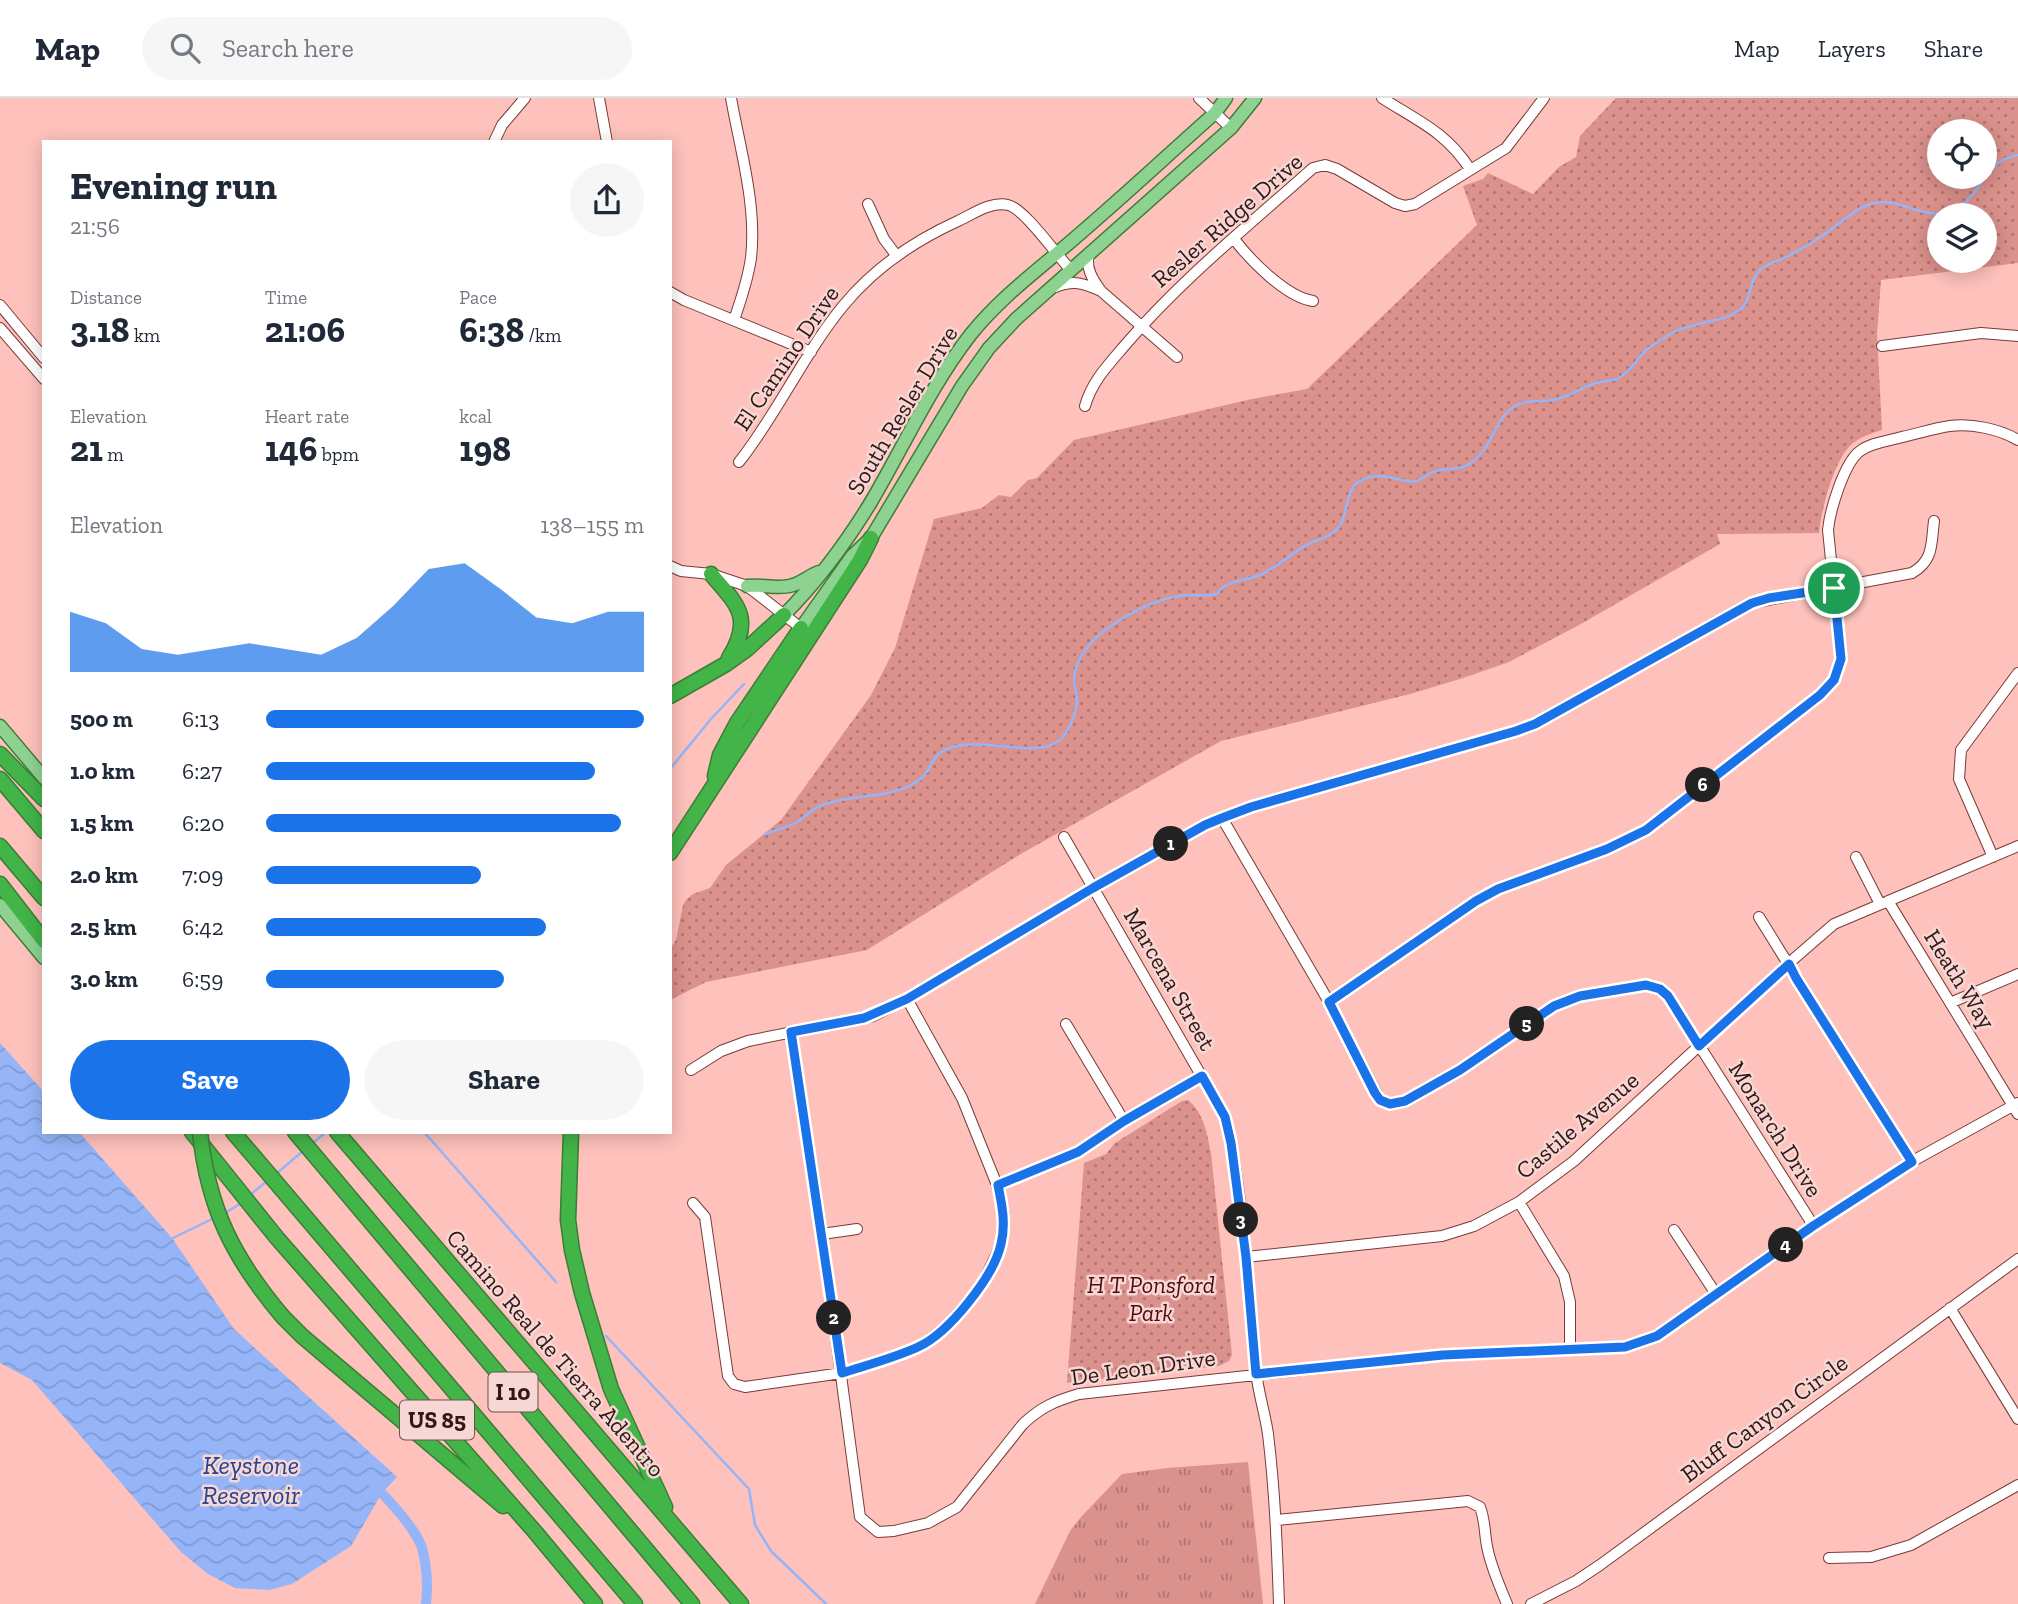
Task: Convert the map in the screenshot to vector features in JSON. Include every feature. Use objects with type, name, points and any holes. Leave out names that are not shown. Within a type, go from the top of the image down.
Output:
[{"type":"highway","points":[[672,850],[860,560],[871,538]]},
{"type":"highway","points":[[710,574],[733,599],[740,615],[742,628],[738,643],[726,664]]},
{"type":"highway","points":[[672,695],[726,664],[784,615]]},
{"type":"highway","points":[[711,791],[720,755],[737,723],[802,628]]},
{"type":"highway","points":[[0,754],[42,797]]},
{"type":"highway","points":[[0,779],[42,829]]},
{"type":"highway","points":[[0,846],[42,896]]},
{"type":"highway","points":[[0,884],[42,938]]},
{"type":"highway","name":"US 85","points":[[194,1134],[277,1238],[595,1604]]},
{"type":"highway","points":[[200,1134],[207,1178],[222,1226],[264,1295],[302,1336],[536,1534]]},
{"type":"highway","name":"I 10","points":[[234,1134],[635,1604]]},
{"type":"highway","name":"I 10","points":[[297,1134],[692,1604]]},
{"type":"highway","name":"Camino Real de Tierra Adentro","points":[[339,1134],[741,1604]]},
{"type":"highway","points":[[570,1134],[568,1220],[582,1293],[611,1389],[673,1524]]},
{"type":"main road","name":"South Resler Drive","points":[[784,615],[826,569],[870,502],[929,397],[973,332],[1000,302],[1214,113],[1226,98]]},
{"type":"main road","name":"South Resler Drive","points":[[802,628],[852,556],[871,538],[962,386],[989,348],[1016,319],[1231,128],[1255,98]]},
{"type":"main road","points":[[747,586],[758,584],[779,588],[793,585],[826,569]]},
{"type":"main road","points":[[0,726],[42,776]]},
{"type":"main road","points":[[0,905],[42,956]]},
{"type":"street","points":[[495,140],[502,125],[525,98]]},
{"type":"street","points":[[599,98],[607,140]]},
{"type":"street","points":[[731,98],[750,206],[752,233],[749,270],[734,320]]},
{"type":"street","points":[[1199,98],[1231,128]]},
{"type":"street","points":[[1391,100],[1440,134],[1456,149],[1470,169],[1506,148],[1544,98]]},
{"type":"street","name":"Resler Ridge Drive","points":[[1085,407],[1096,379],[1141,326],[1183,282],[1313,168],[1325,165],[1337,169],[1395,203],[1405,205],[1415,204],[1470,169]]},
{"type":"street","points":[[868,204],[884,239],[896,255]]},
{"type":"street","name":"El Camino Drive","points":[[739,462],[755,442],[843,306],[896,255],[933,232],[986,208],[1007,205],[1022,213],[1071,270]]},
{"type":"street","points":[[1234,239],[1263,271],[1295,295],[1313,301]]},
{"type":"street","points":[[1089,254],[1088,266],[1101,291],[1177,357]]},
{"type":"street","points":[[1051,288],[1069,282],[1101,291]]},
{"type":"street","points":[[672,293],[811,352]]},
{"type":"street","points":[[0,305],[42,356]]},
{"type":"street","points":[[0,328],[42,377]]},
{"type":"street","points":[[1882,346],[1981,333],[2018,336]]},
{"type":"street","points":[[1329,1002],[1476,901],[1498,889],[1607,849],[1646,830],[1820,695],[1834,680],[1841,659],[1829,517],[1852,460],[1861,450],[1873,444],[1950,426],[1990,429],[2018,440]]},
{"type":"street","points":[[691,1070],[730,1047],[748,1041],[864,1018],[907,999],[1093,888],[1222,818],[1251,807],[1525,728],[1744,606],[1769,598],[1912,573],[1924,566],[1930,552],[1934,521]]},
{"type":"street","points":[[672,567],[681,571],[710,574],[747,586],[802,628]]},
{"type":"street","points":[[672,574],[681,571]]},
{"type":"street","points":[[1993,857],[1959,779],[1961,750],[2018,673]]},
{"type":"street","name":"Monarch Drive","points":[[1222,818],[1329,1002],[1380,1100],[1390,1104],[1405,1101],[1460,1070],[1554,1006],[1580,996],[1646,985],[1660,989],[1668,996],[1813,1226]]},
{"type":"street","name":"Marcena Street","points":[[1064,837],[1225,1117],[1246,1257],[1256,1374],[1268,1432],[1277,1520],[1279,1604]]},
{"type":"street","name":"Castile Avenue","points":[[1246,1257],[1442,1236],[1474,1226],[1518,1202],[1574,1161],[1834,924],[2018,846]]},
{"type":"street","points":[[1856,857],[1884,903]]},
{"type":"street","name":"Heath Way","points":[[1884,903],[2016,1107]]},
{"type":"street","points":[[1759,917],[1912,1162]]},
{"type":"street","points":[[1950,1003],[2018,974]]},
{"type":"street","points":[[693,1203],[705,1217],[729,1376],[734,1384],[745,1387],[842,1373],[920,1347],[947,1326],[981,1287],[1001,1245],[1004,1215],[998,1185],[962,1098],[907,999]]},
{"type":"street","points":[[1066,1024],[1124,1121]]},
{"type":"street","name":"De Leon Drive","points":[[791,1032],[842,1373],[860,1517],[878,1532],[928,1523],[957,1507],[1023,1424],[1052,1402],[1079,1394],[1443,1355],[1625,1347],[1643,1342],[1657,1336],[1813,1226],[1912,1162],[2016,1107]]},
{"type":"street","points":[[998,1185],[1078,1152],[1124,1121],[1202,1076]]},
{"type":"street","points":[[1518,1202],[1564,1276],[1570,1302],[1570,1350]]},
{"type":"street","points":[[822,1234],[857,1229]]},
{"type":"street","points":[[1674,1230],[1716,1294]]},
{"type":"street","name":"Bluff Canyon Circle","points":[[1531,1604],[1601,1565],[2018,1259]]},
{"type":"street","points":[[1950,1308],[2018,1419]]},
{"type":"street","points":[[1829,1558],[1871,1557],[1911,1545],[2018,1485]]},
{"type":"street","points":[[1277,1520],[1468,1501],[1480,1507],[1485,1521],[1487,1549],[1507,1604]]},
{"type":"green space","points":[[1616,98],[2018,98],[2018,263],[1997,266],[1997,203],[1927,203],[1927,273],[1937,273],[1881,280],[1877,334],[1882,430],[1859,439],[1845,451],[1829,486],[1819,533],[1717,534],[1720,544],[1509,662],[1410,694],[1221,741],[1019,855],[867,950],[706,982],[672,999],[672,946],[676,940],[683,905],[693,894],[710,888],[726,865],[781,820],[871,695],[895,648],[934,519],[982,508],[999,495],[1011,497],[1028,480],[1037,478],[1074,440],[1307,389],[1477,225],[1463,186],[1483,179],[1488,173],[1533,194],[1559,167],[1576,157],[1580,136]]},
{"type":"green space","name":"H T Ponsford Park","points":[[1188,1100],[1201,1117],[1211,1153],[1232,1355],[1229,1361],[1219,1366],[1067,1383],[1084,1163],[1106,1154],[1115,1143],[1182,1101]]},
{"type":"green space","points":[[1248,1462],[1263,1604],[1035,1604],[1070,1531],[1122,1474]]},
{"type":"water","name":"Keystone Reservoir","points":[[0,1043],[42,1090],[42,1134],[81,1134],[172,1238],[234,1329],[397,1477],[382,1493],[351,1546],[292,1584],[269,1590],[235,1588],[208,1574],[181,1552],[32,1380],[0,1363]]},
{"type":"waterway","points":[[765,834],[792,825],[816,808],[832,802],[883,794],[907,787],[923,777],[936,757],[947,749],[968,744],[1036,748],[1057,742],[1068,729],[1075,712],[1077,701],[1074,678],[1081,656],[1096,638],[1124,617],[1169,598],[1216,594],[1236,581],[1267,572],[1299,549],[1336,530],[1342,521],[1352,489],[1362,480],[1379,476],[1413,481],[1436,471],[1466,466],[1481,453],[1502,419],[1515,406],[1559,399],[1591,385],[1619,378],[1646,350],[1672,333],[1738,311],[1746,303],[1755,276],[1762,268],[1810,244],[1852,213],[1877,202],[1888,202],[1931,213],[1955,209],[1971,196],[1997,164],[2018,155]]},
{"type":"waterway","points":[[672,767],[744,684]]},
{"type":"waterway","points":[[312,1144],[324,1134]]},
{"type":"waterway","points":[[426,1134],[556,1282]]},
{"type":"waterway","points":[[275,1175],[304,1150]]},
{"type":"waterway","points":[[250,1195],[267,1181]]},
{"type":"waterway","points":[[225,1213],[243,1202]]},
{"type":"waterway","points":[[171,1239],[216,1217]]},
{"type":"waterway","points":[[606,1336],[749,1489],[755,1525],[771,1551],[826,1604]]},
{"type":"waterway","points":[[374,1486],[401,1515],[419,1541],[426,1569],[426,1604]]},
{"type":"route","points":[[1834,588],[1841,659],[1834,680],[1820,695],[1646,830],[1607,849],[1498,889],[1476,901],[1329,1002],[1375,1093],[1380,1100],[1390,1104],[1405,1101],[1460,1070],[1554,1006],[1580,996],[1646,985],[1660,989],[1668,996],[1699,1046],[1789,964],[1912,1162],[1813,1226],[1657,1336],[1643,1342],[1625,1347],[1443,1355],[1256,1374],[1246,1257],[1231,1143],[1225,1117],[1202,1076],[1124,1121],[1078,1152],[998,1185],[1004,1215],[1001,1245],[981,1287],[947,1326],[920,1347],[842,1373],[791,1032],[873,1016],[907,999],[1205,825],[1251,807],[1535,724],[1752,603],[1834,588]]}]
